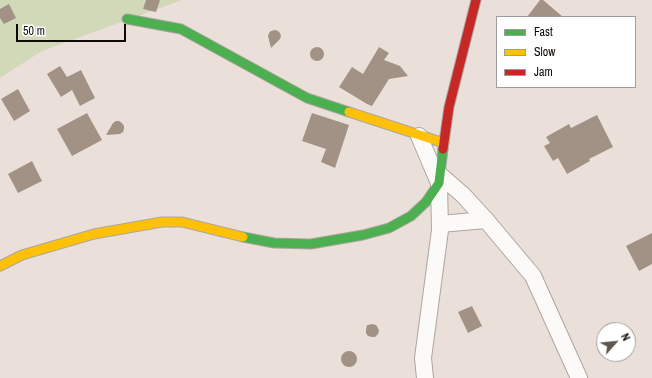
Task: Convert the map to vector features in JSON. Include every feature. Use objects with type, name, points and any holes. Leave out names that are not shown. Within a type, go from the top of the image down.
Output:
[{"type":"street","points":[[425,378],[424,358],[440,230],[440,179],[444,143],[449,107],[476,0]]},
{"type":"street","points":[[127,19],[181,29],[307,98],[444,143]]},
{"type":"street","points":[[419,136],[440,179],[462,196],[486,220],[532,276],[579,378]]},
{"type":"street","points":[[0,266],[22,255],[94,234],[162,222],[182,222],[274,243],[311,244],[335,240],[389,228],[411,216],[426,202],[440,179]]},
{"type":"street","points":[[440,224],[486,220]]},
{"type":"green space","points":[[0,0],[182,0],[42,51],[0,78]]},
{"type":"building","points":[[146,0],[160,0],[156,12],[143,9]]},
{"type":"building","points":[[540,0],[543,0],[562,16],[528,16]]},
{"type":"building","points":[[9,4],[16,18],[4,24],[0,18],[0,9]]},
{"type":"building","points":[[275,30],[280,33],[281,36],[271,48],[268,36],[271,31]]},
{"type":"building","points":[[317,47],[322,49],[324,54],[322,59],[317,61],[312,59],[310,54],[312,49]]},
{"type":"building","points":[[379,47],[389,53],[384,60],[400,66],[408,76],[389,79],[372,106],[339,87],[352,67],[363,74]]},
{"type":"building","points":[[60,66],[67,77],[81,70],[95,98],[80,106],[72,90],[61,97],[47,74]]},
{"type":"building","points":[[18,89],[30,111],[14,121],[1,99]]},
{"type":"building","points":[[87,113],[102,140],[72,156],[57,129]]},
{"type":"building","points":[[312,113],[349,125],[335,168],[321,162],[326,149],[302,141]]},
{"type":"building","points":[[597,115],[613,147],[589,159],[590,161],[567,174],[558,158],[553,161],[544,146],[550,143],[546,137],[569,124],[571,128]]},
{"type":"building","points":[[119,121],[124,126],[123,132],[120,134],[106,135],[113,123]]},
{"type":"building","points":[[32,161],[42,181],[18,193],[8,174]]},
{"type":"building","points":[[652,233],[652,264],[639,271],[626,246]]},
{"type":"building","points":[[472,306],[482,326],[468,333],[458,312]]},
{"type":"building","points":[[367,325],[376,325],[379,331],[375,337],[368,336],[366,333]]},
{"type":"building","points":[[349,351],[356,356],[357,359],[352,366],[349,367],[342,362],[341,359],[346,352]]},
{"type":"traffic: fast","points":[[127,19],[181,29],[307,98],[349,112]]},
{"type":"traffic: fast","points":[[243,237],[274,243],[311,244],[363,235],[389,228],[411,216],[426,202],[439,183],[443,149]]},
{"type":"traffic: slow","points":[[349,112],[444,143]]},
{"type":"traffic: slow","points":[[0,266],[22,255],[94,234],[162,222],[182,222],[243,237]]},
{"type":"traffic: jam","points":[[443,149],[449,107],[476,0]]}]
